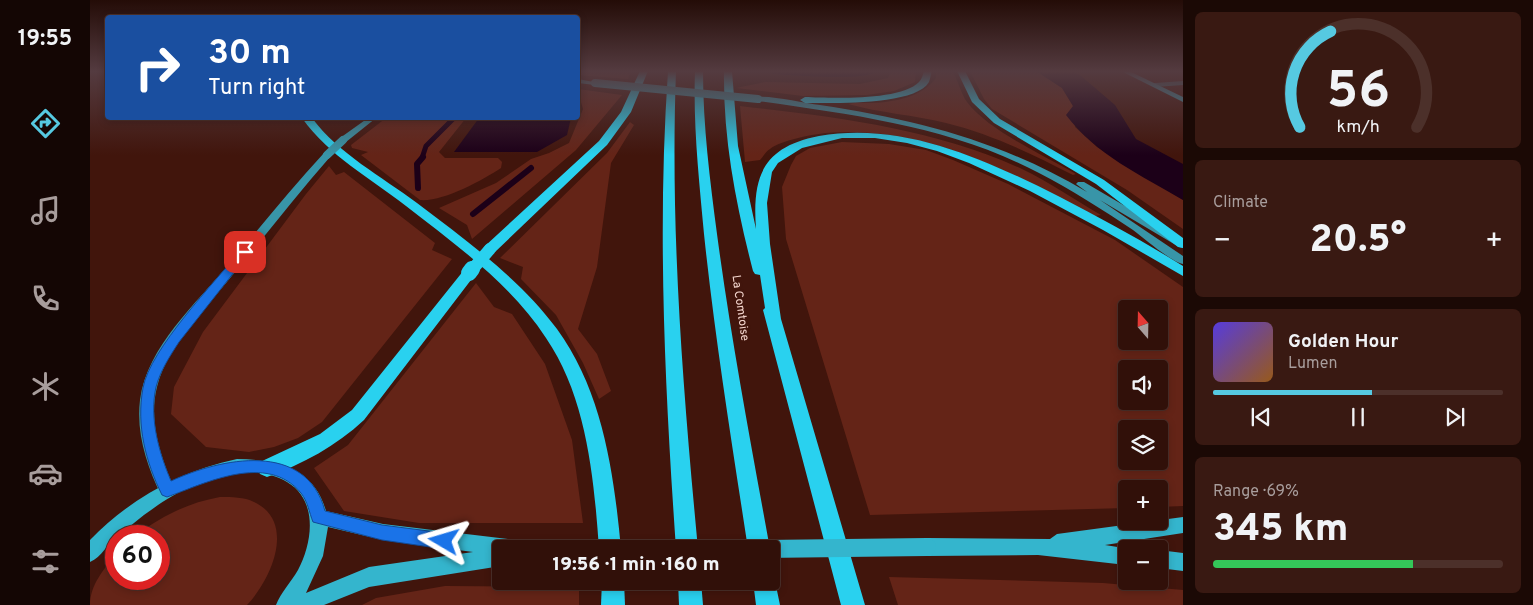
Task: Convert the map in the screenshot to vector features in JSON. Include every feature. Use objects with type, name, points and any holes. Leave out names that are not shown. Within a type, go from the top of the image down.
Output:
[{"type":"highway","points":[[267,468],[299,455],[324,441],[346,427],[358,415],[469,273],[490,249],[603,144],[626,112],[632,99]]},
{"type":"highway","points":[[670,99],[668,140],[668,271],[686,540]]},
{"type":"highway","name":"La Comtoise","points":[[700,99],[704,174],[712,248],[724,342],[757,540]]},
{"type":"highway","points":[[729,99],[741,195],[853,605]]},
{"type":"highway","points":[[805,100],[867,99]]},
{"type":"highway","points":[[975,99],[997,121],[1100,182],[1183,244]]},
{"type":"highway","points":[[309,120],[325,138],[502,278],[522,298],[552,335],[573,372],[583,397],[592,429],[608,508],[610,540]]},
{"type":"highway","points":[[774,318],[762,221],[761,199],[764,178],[770,165],[784,152],[805,142],[833,136],[895,138],[937,148],[968,159],[1012,178],[1086,216],[1183,272]]},
{"type":"highway","points":[[613,590],[613,605]]},
{"type":"highway","points":[[690,590],[691,605]]},
{"type":"highway","points":[[766,590],[768,605]]},
{"type":"main road","points":[[760,99],[870,115],[914,124],[990,148],[1059,180],[1123,220],[1183,261]]},
{"type":"main road","points":[[769,99],[805,100],[846,106],[937,124],[978,136],[1024,153],[1183,244]]},
{"type":"main road","points":[[167,490],[154,458],[148,422],[150,387],[164,356],[195,314],[301,184],[343,140],[369,120]]},
{"type":"main road","points":[[90,553],[107,534],[129,515],[167,490],[194,478],[237,467],[267,468],[283,472],[297,479],[307,489],[315,502],[318,517],[316,547],[311,564],[302,582],[286,605]]},
{"type":"main road","points":[[318,517],[382,532],[492,546]]},
{"type":"main road","points":[[1038,546],[1183,525]]},
{"type":"main road","points":[[780,549],[1038,546],[1118,555]]},
{"type":"main road","points":[[301,605],[369,577],[492,558]]},
{"type":"main road","points":[[1168,560],[1183,562]]},
{"type":"shaded area","points":[[580,99],[618,99],[576,150],[472,239],[467,225],[439,208],[496,183],[531,159],[569,143],[580,120],[583,109]]},
{"type":"shaded area","points":[[966,99],[977,113],[1003,133],[1076,174],[1073,175],[1011,145],[963,128],[934,120],[872,110],[848,104],[899,100]]},
{"type":"shaded area","points":[[984,99],[1069,99],[1073,106],[1075,127],[1097,147],[1183,200],[1183,229],[1127,190],[992,109]]},
{"type":"shaded area","points":[[1069,99],[1108,99],[1115,105],[1136,139],[1183,164],[1183,200],[1105,153],[1078,129],[1066,115],[1073,106]]},
{"type":"shaded area","points":[[740,106],[883,126],[953,143],[1022,169],[1101,215],[1095,216],[1031,183],[965,155],[932,144],[897,136],[862,132],[812,135],[782,143],[769,150],[760,160],[745,162]]},
{"type":"shaded area","points":[[383,120],[464,120],[439,152],[445,158],[498,158],[502,162],[501,168],[473,184],[440,198],[420,200],[361,155],[368,152],[352,148],[351,145]]},
{"type":"shaded area","points":[[478,120],[571,120],[567,135],[537,152],[454,152]]},
{"type":"shaded area","points":[[630,122],[634,125],[611,163],[597,267],[578,329],[597,354],[611,391],[599,399],[583,363],[556,315],[521,279],[523,267],[500,258],[607,153]]},
{"type":"shaded area","points":[[842,142],[889,144],[926,150],[1008,184],[1115,240],[1183,287],[1183,506],[1168,507],[1168,480],[1118,480],[1118,508],[870,515],[786,239],[782,187],[796,156],[810,148]]},
{"type":"shaded area","points":[[329,166],[336,175],[344,172],[435,243],[432,250],[452,259],[322,422],[298,438],[274,447],[249,452],[206,447],[171,414],[174,387],[203,332]]},
{"type":"shaded area","points":[[476,283],[494,307],[512,314],[545,364],[572,440],[583,523],[419,523],[344,511],[314,468],[348,445]]},
{"type":"shaded area","points":[[220,497],[233,497],[250,500],[267,511],[274,523],[277,537],[276,552],[264,581],[247,605],[90,605],[92,591],[105,567],[105,590],[170,590],[170,525],[151,525],[175,511]]},
{"type":"shaded area","points":[[889,577],[1103,583],[1118,584],[1118,590],[1183,590],[1183,605],[898,605]]},
{"type":"shaded area","points":[[445,586],[492,586],[492,590],[579,590],[579,605],[362,605],[376,598]]},
{"type":"waterway","points":[[422,158],[426,146],[452,120]]},
{"type":"waterway","points":[[418,188],[417,164],[423,157]]},
{"type":"waterway","points":[[473,214],[531,168]]},
{"type":"route","points":[[245,252],[175,339],[164,356],[150,387],[148,422],[150,438],[154,458],[167,490],[220,470],[237,467],[267,468],[283,472],[297,479],[307,489],[315,502],[318,517],[345,525],[444,541]]}]
